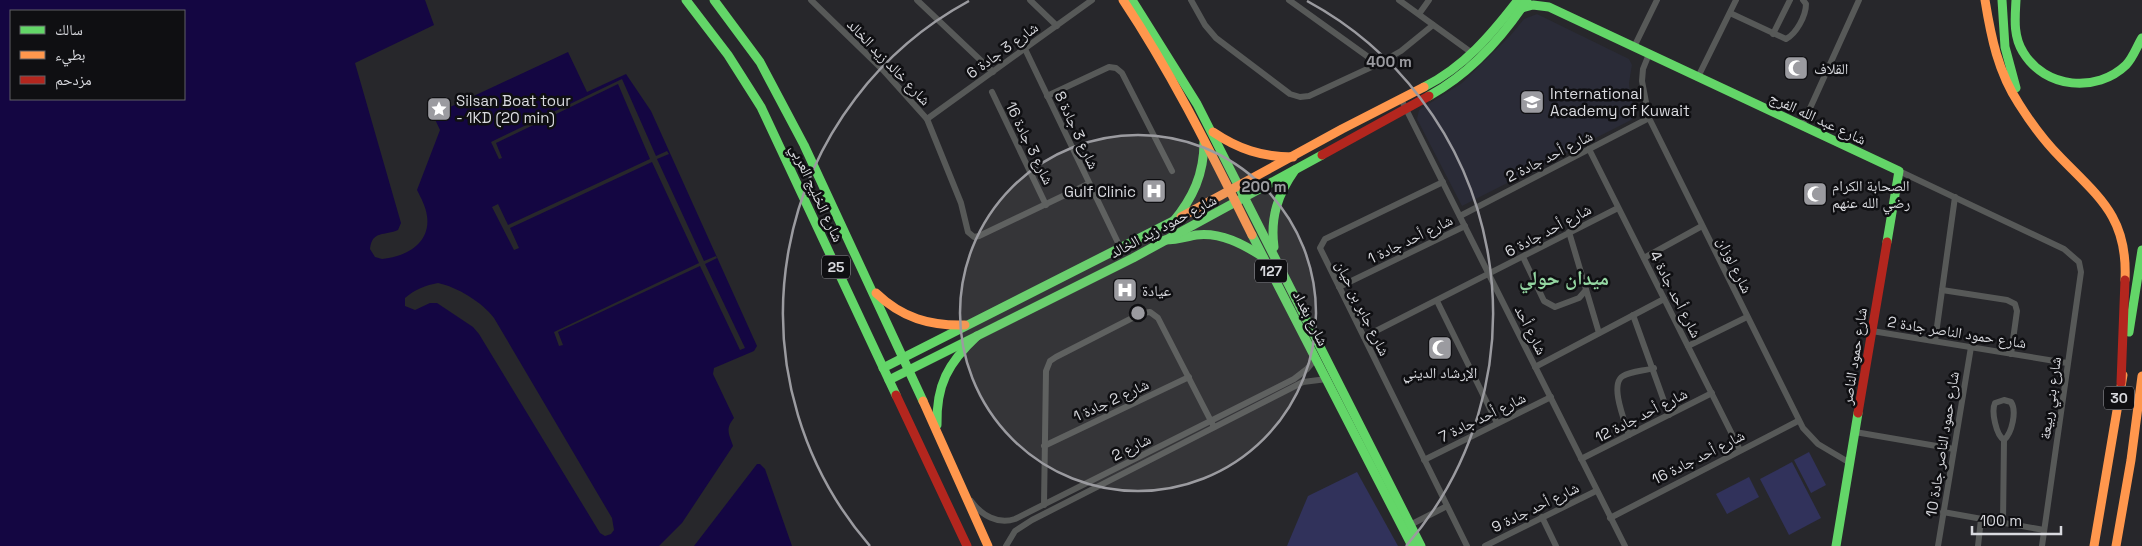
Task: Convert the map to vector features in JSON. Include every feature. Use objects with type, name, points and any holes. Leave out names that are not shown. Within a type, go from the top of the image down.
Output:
[{"type":"main road","name":"شارع الخليج العربي","points":[[686,0],[728,55],[761,107],[967,546]]},
{"type":"main road","name":"شارع الخليج العربي","points":[[714,0],[760,62],[804,145],[937,431],[988,546]]},
{"type":"main road","name":"شارع بغداد","points":[[1122,0],[1166,66],[1240,186],[1421,546]]},
{"type":"main road","name":"شارع بغداد","points":[[1132,0],[1181,77],[1231,191],[1412,546]]},
{"type":"main road","name":"شارع حمود زيد الخالد","points":[[883,368],[965,325],[1121,249],[1437,81],[1472,53],[1520,4],[1527,0]]},
{"type":"main road","points":[[1985,0],[1998,62],[2010,91],[2036,128],[2111,211],[2122,238],[2126,262],[2121,383]]},
{"type":"main road","points":[[2016,0],[2015,30],[2022,51],[2040,71],[2061,82],[2084,85],[2114,75],[2132,58],[2142,38]]},
{"type":"main road","points":[[2002,1],[2003,35],[2010,70],[2018,92],[2036,128]]},
{"type":"main road","name":"شارع حمود زيد الخالد","points":[[889,380],[1237,203],[1436,92],[1458,77],[1480,58],[1520,4]]},
{"type":"main road","name":"شارع عبد الله الفرج","points":[[1520,4],[1546,4],[1899,171]]},
{"type":"main road","points":[[1173,222],[1186,207],[1199,184],[1207,133],[1250,153],[1269,157],[1293,156]]},
{"type":"main road","points":[[1277,260],[1272,233],[1274,210],[1281,191],[1295,170]]},
{"type":"main road","name":"شارع حمود الناصر","points":[[1836,546],[1899,171]]},
{"type":"main road","points":[[1166,240],[1177,240],[1202,235],[1222,236],[1244,244],[1265,258]]},
{"type":"main road","name":"30","points":[[2094,546],[2142,250]]},
{"type":"main road","points":[[870,287],[885,303],[902,315],[922,323],[944,326],[965,325]]},
{"type":"main road","points":[[937,431],[936,409],[939,388],[945,374],[960,350],[977,336]]},
{"type":"main road","name":"30","points":[[2116,546],[2131,460],[2142,376]]},
{"type":"main road","points":[[2131,460],[2142,428]]},
{"type":"street","points":[[917,0],[993,72]]},
{"type":"street","points":[[1030,0],[1057,26]]},
{"type":"street","name":"شارع 3 جادة 6","points":[[927,119],[1092,0]]},
{"type":"street","points":[[1191,0],[1205,25],[1216,38],[1290,94],[1300,97],[1309,96],[1378,64],[1401,51],[1433,25]]},
{"type":"street","points":[[1288,0],[1378,64]]},
{"type":"street","points":[[1399,0],[1472,53]]},
{"type":"street","points":[[1419,14],[1429,0]]},
{"type":"street","points":[[1698,77],[1736,0]]},
{"type":"street","points":[[1773,34],[1790,0]]},
{"type":"street","points":[[1730,13],[1786,39],[1790,37],[1806,9],[1806,4],[1803,0]]},
{"type":"street","points":[[1802,126],[1858,0]]},
{"type":"street","name":"شارع خالد زيد الخالد","points":[[813,1],[883,70],[927,119],[961,204],[968,232],[974,237],[979,236],[1046,204]]},
{"type":"street","points":[[1634,47],[1656,1]]},
{"type":"street","name":"شارع 3 جادة 8","points":[[1025,49],[1088,184],[1121,249]]},
{"type":"street","name":"شارع لوزان","points":[[1649,54],[1643,69],[1642,81],[1649,118],[1702,226],[1798,420],[1810,437],[1818,444],[1850,463]]},
{"type":"street","points":[[1047,96],[1109,68],[1116,68],[1122,73],[1172,171]]},
{"type":"street","name":"شارع 3 جادة 16","points":[[992,92],[1046,204]]},
{"type":"street","name":"شارع أحد","points":[[1402,99],[1625,546]]},
{"type":"street","name":"شارع أحد جادة 2","points":[[1460,216],[1649,118]]},
{"type":"street","name":"شارع أحد جادة 4","points":[[1589,149],[1740,450]]},
{"type":"street","name":"شارع عبد الله الفرج","points":[[1899,171],[2035,235],[2074,256]]},
{"type":"street","name":"شارع جابر بن حيان","points":[[1443,182],[1323,241],[1321,250],[1467,546]]},
{"type":"street","points":[[1046,204],[1088,184]]},
{"type":"street","points":[[1935,341],[1955,197]]},
{"type":"street","name":"شارع أحد جادة 6","points":[[1364,337],[1618,208]]},
{"type":"street","name":"شارع أحد جادة 1","points":[[1339,287],[1465,226]]},
{"type":"street","points":[[1644,258],[1702,226]]},
{"type":"street","points":[[1570,232],[1599,333]]},
{"type":"street","name":"شارع بني ربيعة","points":[[2042,546],[2081,272],[2079,262],[2074,256]]},
{"type":"street","points":[[1523,257],[1544,301],[1549,305],[1555,307],[1579,298],[1586,290]]},
{"type":"street","points":[[1942,290],[2006,300],[2015,304],[2017,311],[2011,354]]},
{"type":"street","points":[[1535,367],[1664,298]]},
{"type":"street","points":[[1437,301],[1497,423]]},
{"type":"street","points":[[1052,510],[1046,504],[1044,446],[1046,371],[1050,361],[1142,313],[1150,312],[1156,316],[1212,424]]},
{"type":"street","points":[[1633,315],[1654,368],[1669,415]]},
{"type":"street","points":[[1688,346],[1747,316]]},
{"type":"street","name":"شارع حمود الناصر جادة 2","points":[[1872,331],[2067,363]]},
{"type":"street","name":"شارع حمود الناصر جادة 10","points":[[1938,546],[1971,347]]},
{"type":"street","name":"شارع 2","points":[[1006,546],[1012,534],[1018,528],[1294,379],[1307,369],[1316,358]]},
{"type":"street","points":[[1629,435],[1616,389],[1618,380],[1624,376],[1654,368]]},
{"type":"street","name":"شارع 2 جادة 1","points":[[1044,446],[1189,377]]},
{"type":"street","name":"شارع 2","points":[[961,485],[981,512],[1000,521],[1015,519],[1303,382],[1326,379]]},
{"type":"street","name":"شارع أحد جادة 12","points":[[1581,459],[1712,393]]},
{"type":"street","name":"شارع أحد جادة 7","points":[[1424,460],[1551,397]]},
{"type":"street","points":[[2003,522],[2004,440],[2010,431],[2014,408],[2011,402],[2004,400],[1996,402],[1993,407],[1997,432],[2004,440]]},
{"type":"street","name":"شارع أحد جادة 16","points":[[1610,518],[1798,420]]},
{"type":"street","points":[[1856,432],[1954,449]]},
{"type":"street","name":"شارع أحد جادة 9","points":[[1485,546],[1596,491]]},
{"type":"street","points":[[1410,525],[1447,506]]},
{"type":"street","points":[[1943,512],[2044,530]]},
{"type":"street","points":[[1542,517],[1556,546]]},
{"type":"street","points":[[1978,546],[1981,519]]},
{"type":"shaded area","points":[[0,0],[425,0],[434,25],[355,63],[401,223],[398,230],[376,236],[373,239],[370,249],[375,257],[382,259],[407,252],[421,241],[425,234],[427,226],[426,213],[417,190],[440,130],[433,115],[568,52],[587,92],[626,74],[651,111],[757,346],[754,351],[714,368],[713,374],[734,418],[729,425],[729,435],[733,446],[682,523],[659,546],[0,546]],"holes":[[[438,283],[469,296],[483,306],[494,318],[612,518],[614,530],[611,534],[605,536],[600,533],[473,327],[437,303],[430,303],[415,310],[405,306],[405,298],[420,288]]]},
{"type":"shaded area","name":"International Academy of Kuwait","points":[[1537,14],[1629,59],[1632,65],[1629,83],[1630,95],[1636,114],[1633,119],[1462,206],[1417,119],[1419,110],[1462,83],[1510,36],[1524,19]]},
{"type":"shaded area","points":[[1809,452],[1826,485],[1811,493],[1794,460]]},
{"type":"shaded area","points":[[1792,462],[1821,518],[1789,535],[1760,479]]},
{"type":"shaded area","points":[[757,464],[760,464],[765,469],[792,546],[694,546]]},
{"type":"shaded area","points":[[1357,472],[1398,546],[1287,546],[1308,496]]},
{"type":"shaded area","points":[[1749,477],[1759,497],[1727,514],[1716,494]]},
{"type":"pier","points":[[622,79],[656,156],[667,151],[669,154],[657,159],[704,261],[716,256],[717,258],[705,264],[745,348],[740,350],[700,266],[558,332],[563,345],[559,346],[554,332],[699,263],[652,162],[510,228],[519,248],[514,250],[492,207],[498,204],[508,225],[650,159],[618,84],[496,143],[502,158],[499,159],[491,142]]},
{"type":"traffic: fast","points":[[686,0],[728,55],[761,107],[896,395]]},
{"type":"traffic: fast","points":[[714,0],[760,62],[804,145],[923,401]]},
{"type":"traffic: fast","points":[[1132,0],[1197,104],[1421,546]]},
{"type":"traffic: fast","points":[[1424,87],[1452,70],[1476,49],[1498,26],[1518,0]]},
{"type":"traffic: fast","points":[[1429,96],[1458,77],[1484,54],[1507,28],[1527,0]]},
{"type":"traffic: fast","points":[[2002,0],[2005,47],[2016,88]]},
{"type":"traffic: fast","points":[[2016,0],[2015,27],[2023,52],[2044,74],[2058,80],[2086,83],[2101,80],[2114,74],[2126,65],[2142,38]]},
{"type":"traffic: fast","points":[[1522,8],[1533,5],[1549,7],[1899,171],[1887,242]]},
{"type":"traffic: fast","points":[[1173,222],[1192,195],[1196,185],[1202,165],[1204,142]]},
{"type":"traffic: fast","points":[[889,380],[1133,258],[1322,155]]},
{"type":"traffic: fast","points":[[1274,247],[1274,216],[1284,188],[1295,170]]},
{"type":"traffic: fast","points":[[883,368],[1181,217]]},
{"type":"traffic: fast","points":[[1165,240],[1196,235],[1214,235],[1240,244],[1263,257]]},
{"type":"traffic: fast","points":[[1252,235],[1412,546]]},
{"type":"traffic: fast","points":[[2129,332],[2142,250]]},
{"type":"traffic: fast","points":[[937,425],[939,398],[946,376],[951,365],[977,336]]},
{"type":"traffic: fast","points":[[1836,546],[1858,413]]},
{"type":"traffic: slow","points":[[1123,0],[1175,86],[1252,235]]},
{"type":"traffic: slow","points":[[1985,0],[1996,54],[2012,92],[2044,139],[2088,185],[2109,211],[2122,240],[2125,259],[2125,280]]},
{"type":"traffic: slow","points":[[1181,217],[1342,129],[1424,87]]},
{"type":"traffic: slow","points":[[1213,132],[1251,151],[1261,154],[1293,157]]},
{"type":"traffic: slow","points":[[876,293],[896,309],[917,319],[940,324],[965,325]]},
{"type":"traffic: slow","points":[[2094,546],[2123,375]]},
{"type":"traffic: slow","points":[[2116,546],[2131,460],[2142,376]]},
{"type":"traffic: slow","points":[[923,401],[988,546]]},
{"type":"traffic: jam","points":[[1322,155],[1429,96]]},
{"type":"traffic: jam","points":[[1858,413],[1887,242]]},
{"type":"traffic: jam","points":[[2121,383],[2125,280]]},
{"type":"traffic: jam","points":[[896,395],[967,546]]},
{"type":"place","name":"القلاف","points":[[1796,68]]},
{"type":"place","name":"International Academy of Kuwait","points":[[1532,102]]},
{"type":"place","name":"Silsan Boat tour - 1KD (20 min)","points":[[439,109]]},
{"type":"place","name":"Gulf Clinic","points":[[1154,191]]},
{"type":"place","name":"الصحابة الكرام رضي الله عنهم","points":[[1815,194]]},
{"type":"place","name":"عيادة","points":[[1125,290]]},
{"type":"place","name":"الإرشاد الديني","points":[[1440,348]]},
{"type":"district","name":"ميدان حولي","points":[[1564,278]]}]
